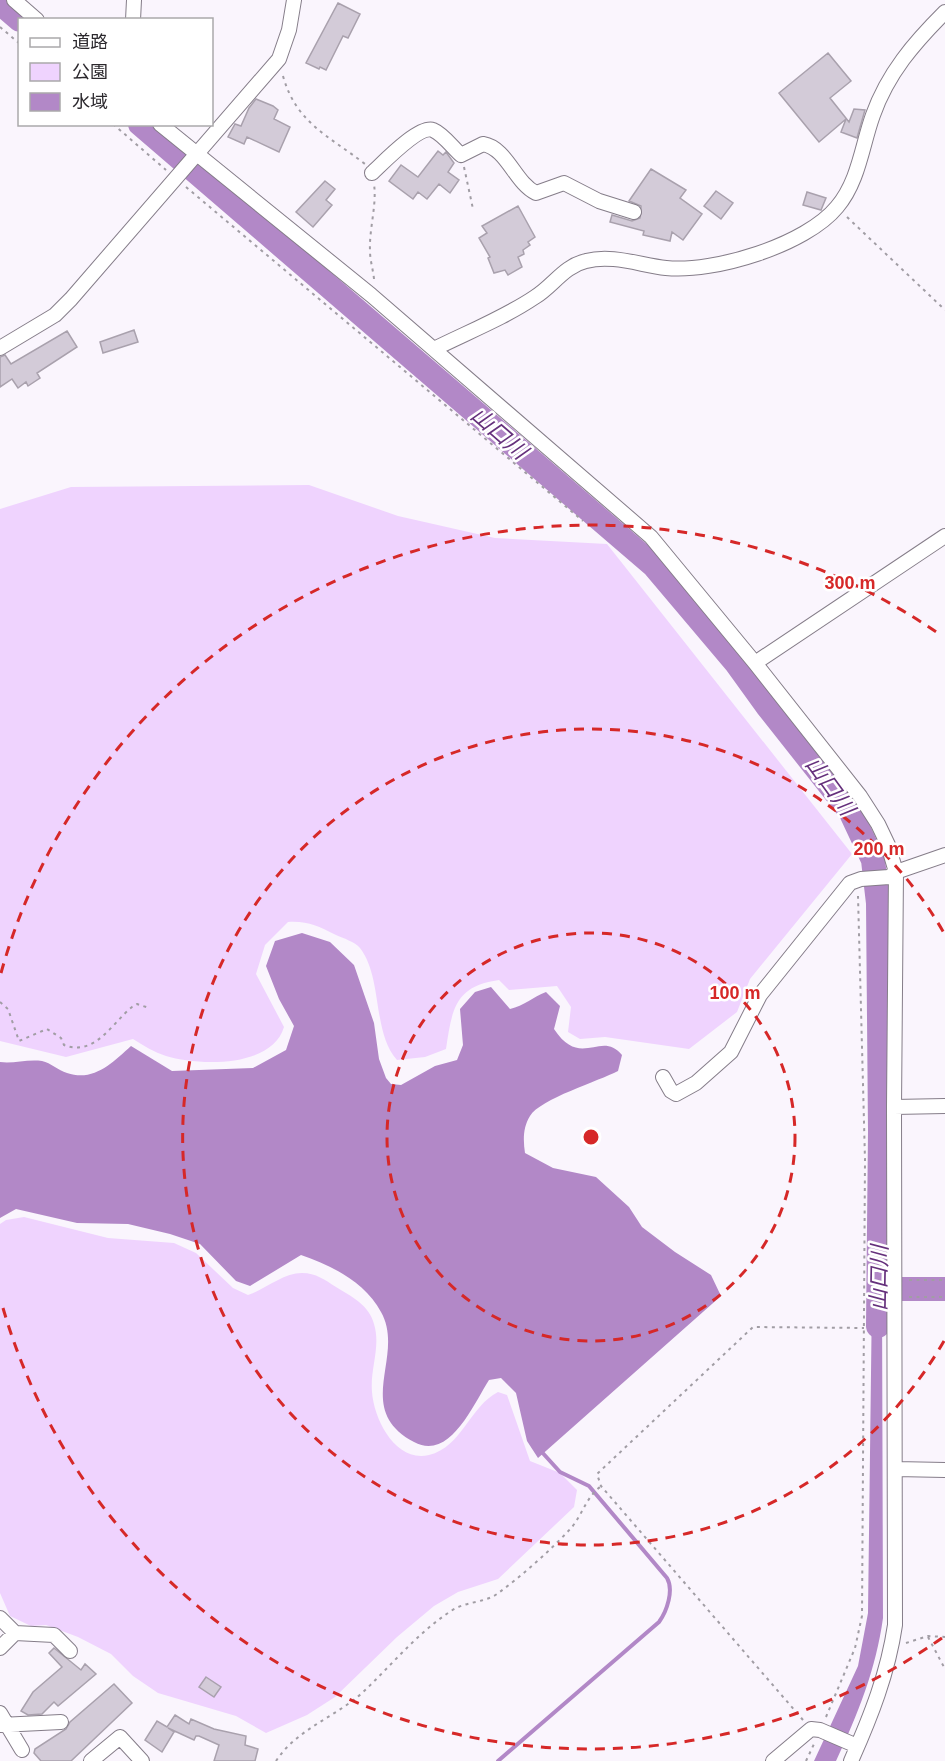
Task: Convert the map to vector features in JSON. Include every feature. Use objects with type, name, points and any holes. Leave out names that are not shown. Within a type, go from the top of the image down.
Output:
[{"type":"street","points":[[14,0],[35,18]]},
{"type":"street","points":[[133,18],[134,0]]},
{"type":"street","points":[[0,348],[55,315],[71,299],[279,59],[289,30],[294,0]]},
{"type":"street","points":[[434,349],[534,298],[573,265],[599,259],[669,269],[711,265],[774,247],[820,222],[837,207],[859,164],[882,90],[914,43],[945,12]]},
{"type":"street","points":[[162,126],[194,157],[371,295],[651,537],[755,663],[872,814],[888,845],[893,874],[896,1624],[892,1647],[872,1713],[855,1745],[851,1761]]},
{"type":"street","points":[[372,172],[423,129],[436,131],[461,155],[483,144],[490,145],[528,189],[536,193],[564,183],[599,201],[634,212]]},
{"type":"street","points":[[755,663],[945,536]]},
{"type":"street","points":[[663,1077],[671,1091],[676,1094],[696,1083],[721,1064],[731,1052],[760,995],[858,879],[893,874],[945,855]]},
{"type":"street","points":[[894,1107],[945,1106]]},
{"type":"street","points":[[896,1469],[945,1470]]},
{"type":"street","points":[[0,1618],[15,1633],[54,1635],[70,1651]]},
{"type":"street","points":[[0,1648],[15,1633]]},
{"type":"street","points":[[2,1721],[46,1725],[61,1722]]},
{"type":"street","points":[[2,1721],[22,1750]]},
{"type":"street","points":[[773,1761],[818,1730],[855,1745]]},
{"type":"street","points":[[91,1761],[120,1737],[142,1761]]},
{"type":"path","points":[[0,27],[18,42]]},
{"type":"path","points":[[279,59],[288,91],[308,122],[343,146],[372,172],[376,196],[372,204],[371,295]]},
{"type":"path","points":[[116,126],[178,175],[584,521]]},
{"type":"path","points":[[461,155],[473,209]]},
{"type":"path","points":[[837,207],[945,310]]},
{"type":"path","points":[[858,879],[866,1160],[862,1616],[855,1648],[845,1675],[818,1730],[597,1480],[600,1469],[753,1327],[864,1328]]},
{"type":"path","points":[[0,1002],[8,1009],[19,1041],[47,1029],[61,1038],[64,1045],[73,1048],[100,1039],[137,1004],[149,1008]]},
{"type":"path","points":[[896,1288],[945,1280]]},
{"type":"path","points":[[896,1288],[945,1297]]},
{"type":"path","points":[[276,1761],[301,1734],[361,1693],[398,1654],[450,1611],[465,1603],[496,1594],[573,1525],[591,1494],[602,1486]]},
{"type":"path","points":[[892,1647],[928,1636],[945,1637]]},
{"type":"path","points":[[928,1636],[945,1669]]},
{"type":"green space","points":[[309,485],[398,516],[495,538],[607,544],[852,854],[750,979],[737,1012],[689,1049],[605,1037],[580,1039],[568,1032],[571,1007],[557,986],[509,990],[499,980],[484,983],[464,994],[454,1011],[446,1049],[425,1057],[397,1060],[384,1035],[372,974],[360,948],[318,927],[295,922],[288,922],[265,945],[256,974],[284,1027],[277,1040],[265,1050],[250,1057],[215,1062],[180,1059],[157,1053],[133,1039],[66,1057],[0,1041],[0,509],[71,487]]},
{"type":"green space","points":[[24,1217],[108,1238],[174,1243],[196,1253],[233,1288],[248,1295],[281,1278],[295,1274],[307,1273],[320,1277],[359,1302],[372,1317],[376,1333],[372,1383],[374,1403],[382,1426],[397,1446],[417,1456],[440,1451],[450,1444],[488,1398],[498,1392],[507,1395],[530,1461],[560,1473],[577,1490],[574,1507],[498,1579],[458,1592],[434,1606],[397,1637],[335,1697],[307,1715],[266,1733],[236,1716],[158,1693],[133,1676],[111,1654],[78,1637],[46,1625],[31,1626],[10,1616],[0,1593],[0,1224],[6,1220]]},
{"type":"water","points":[[302,933],[330,942],[354,965],[374,1023],[379,1059],[386,1078],[391,1084],[401,1085],[435,1066],[457,1060],[463,1045],[460,1009],[475,992],[491,987],[510,1009],[546,992],[560,1006],[554,1029],[564,1041],[573,1047],[606,1046],[614,1048],[622,1055],[618,1071],[545,1103],[530,1116],[525,1129],[525,1153],[553,1168],[596,1177],[629,1207],[642,1227],[711,1275],[721,1296],[538,1458],[527,1441],[516,1393],[501,1378],[489,1380],[459,1427],[439,1444],[427,1446],[414,1442],[396,1429],[386,1414],[383,1398],[388,1346],[387,1329],[381,1312],[357,1283],[324,1264],[301,1255],[250,1286],[236,1281],[200,1244],[170,1234],[128,1224],[77,1223],[16,1209],[0,1218],[0,1062],[42,1061],[67,1073],[86,1075],[102,1069],[131,1046],[172,1071],[253,1068],[286,1050],[294,1026],[279,999],[266,966],[275,941]]},
{"type":"water","points":[[872,1294],[882,1295],[883,1618],[876,1655],[865,1691],[836,1761],[814,1761],[858,1666],[868,1613]]},
{"type":"building","points":[[338,3],[360,14],[348,38],[343,36],[326,70],[320,67],[319,69],[306,63]]},
{"type":"building","points":[[828,53],[851,81],[830,98],[849,122],[854,109],[865,110],[857,138],[841,132],[846,119],[819,142],[779,93]]},
{"type":"building","points":[[256,99],[278,110],[274,119],[290,127],[279,152],[247,137],[244,144],[228,137],[235,124],[241,126]]},
{"type":"building","points":[[438,151],[443,155],[446,152],[454,163],[448,172],[459,180],[450,193],[439,184],[427,199],[418,192],[413,199],[389,181],[401,165],[418,177]]},
{"type":"building","points":[[651,169],[686,190],[680,198],[702,214],[683,240],[672,232],[670,241],[643,235],[644,231],[610,222],[612,215],[632,221],[640,218],[641,206],[629,201]]},
{"type":"building","points":[[325,181],[335,189],[326,200],[332,205],[313,227],[296,212]]},
{"type":"building","points":[[716,191],[733,203],[721,219],[704,206]]},
{"type":"building","points":[[807,192],[826,198],[821,210],[803,205]]},
{"type":"building","points":[[518,206],[535,237],[528,242],[530,245],[523,250],[524,254],[518,257],[522,267],[508,275],[505,270],[494,273],[488,258],[490,257],[479,238],[487,233],[482,226]]},
{"type":"building","points":[[134,330],[138,342],[103,353],[100,342]]},
{"type":"building","points":[[67,331],[77,347],[37,373],[40,378],[28,386],[26,382],[18,388],[12,379],[0,387],[0,357],[5,355],[11,364]]},
{"type":"building","points":[[54,1648],[81,1670],[85,1664],[96,1674],[58,1706],[54,1702],[42,1714],[28,1715],[21,1711],[33,1692],[62,1667],[49,1653]]},
{"type":"building","points":[[206,1677],[221,1687],[214,1697],[199,1687]]},
{"type":"building","points":[[114,1684],[132,1703],[71,1761],[41,1761],[34,1753],[35,1749],[66,1729],[70,1722]]},
{"type":"building","points":[[175,1715],[189,1724],[191,1719],[214,1729],[246,1736],[245,1745],[258,1749],[255,1761],[214,1761],[219,1745],[199,1736],[196,1736],[194,1740],[168,1728],[174,1732],[162,1752],[145,1740],[157,1721],[167,1727]]},
{"type":"waterway","name":"山口川","points":[[0,3],[18,18]]},
{"type":"waterway","name":"山口川","points":[[142,126],[654,566],[736,663],[850,811],[873,860],[878,903],[880,1131],[878,1326]]},
{"type":"waterway","points":[[879,1289],[945,1289]]},
{"type":"waterway","points":[[498,1761],[659,1622],[665,1612],[670,1594],[667,1578],[589,1486],[560,1472],[540,1450]]}]
